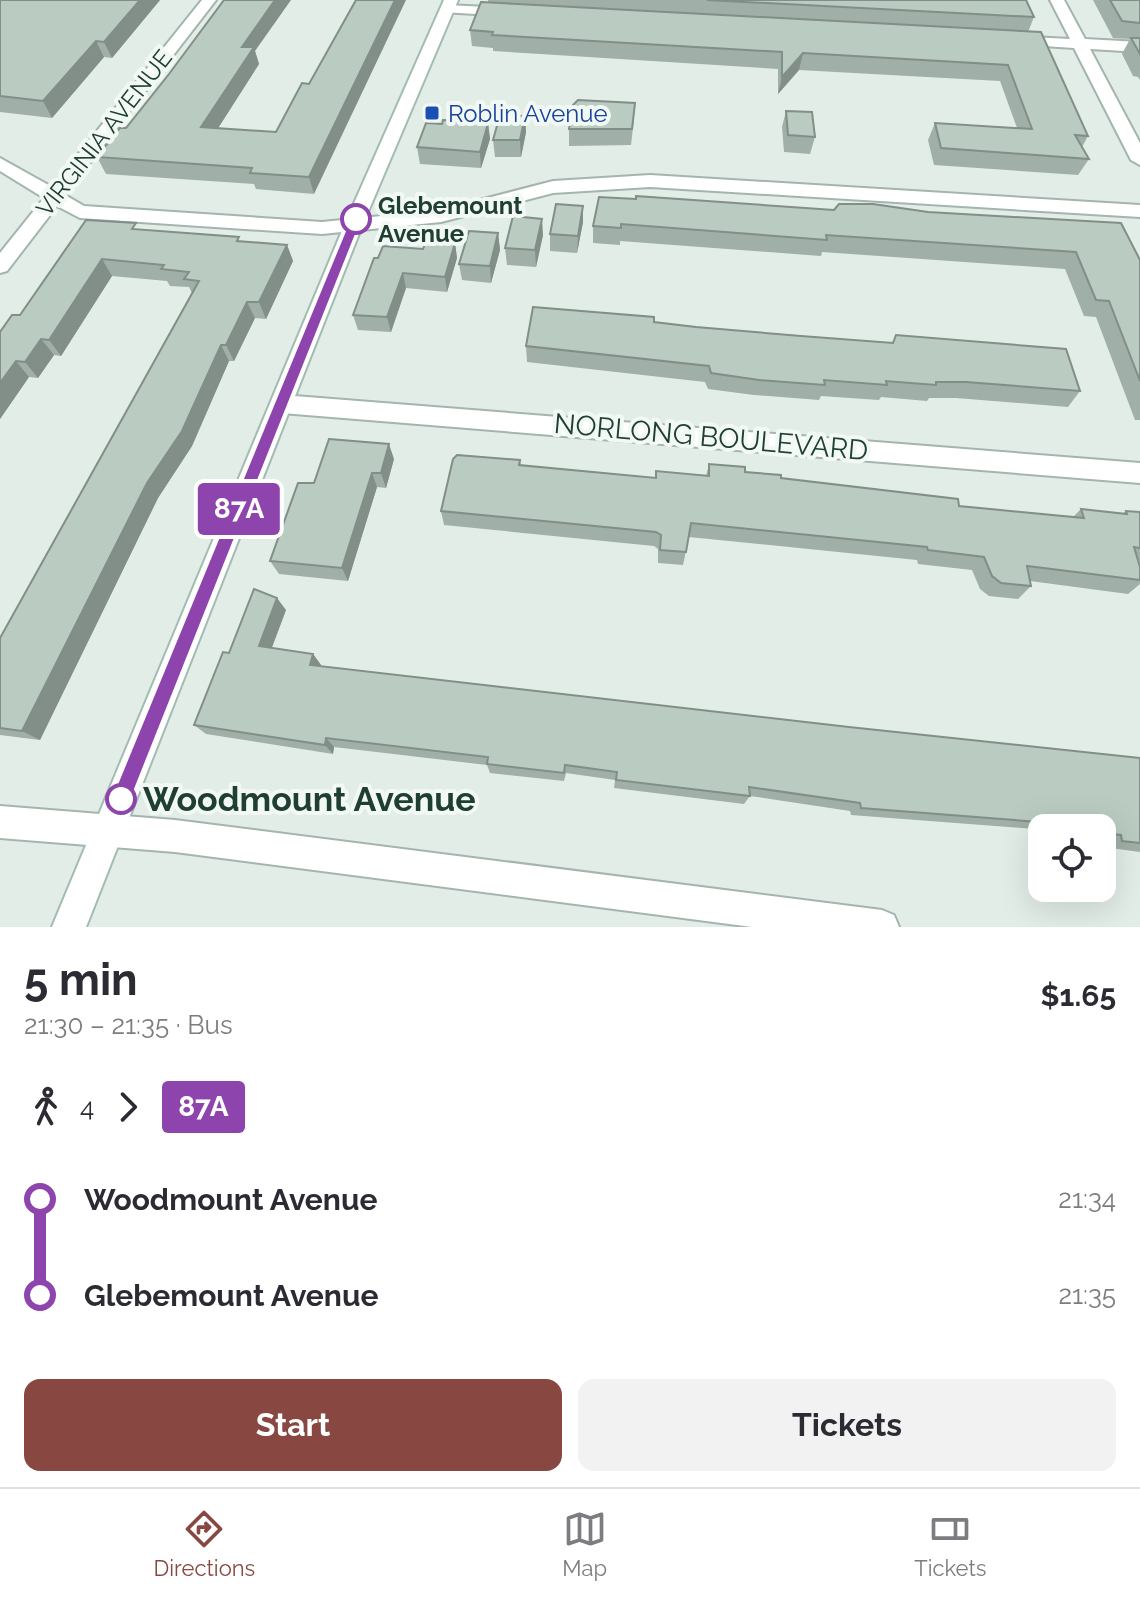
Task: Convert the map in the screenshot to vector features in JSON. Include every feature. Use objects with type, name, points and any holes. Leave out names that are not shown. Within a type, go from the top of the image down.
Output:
[{"type":"street","name":"VIRGINIA AVENUE","points":[[0,266],[209,0]]},
{"type":"street","points":[[1057,0],[1140,160]]},
{"type":"street","points":[[69,927],[353,226],[449,4],[528,14]]},
{"type":"street","points":[[1002,39],[1140,47]]},
{"type":"street","points":[[0,163],[80,212],[322,228],[441,216],[553,187],[650,181],[1140,211]]},
{"type":"street","name":"NORLONG BOULEVARD","points":[[282,404],[1140,473]]},
{"type":"street","points":[[0,822],[108,830],[882,927]]},
{"type":"building","points":[[0,0],[140,0],[104,42],[96,41],[43,101],[0,96]]},
{"type":"building","points":[[224,0],[275,0],[242,47],[254,47],[201,127],[276,132],[302,83],[309,84],[356,0],[395,0],[309,177],[250,173],[252,168],[97,157],[120,128],[126,128]]},
{"type":"building","points":[[707,0],[1026,0],[1034,17]]},
{"type":"building","points":[[1110,0],[1140,0],[1140,23],[1122,21]]},
{"type":"building","points":[[481,2],[1041,32],[1088,136],[1075,135],[1089,159],[941,148],[935,123],[1032,129],[1008,65],[803,53],[782,77],[782,52],[492,35],[493,32],[470,30]]},
{"type":"building","points":[[1131,38],[1140,38],[1140,54]]},
{"type":"building","points":[[578,100],[635,103],[632,129],[569,129],[573,105]]},
{"type":"building","points":[[786,111],[812,112],[815,137],[788,135]]},
{"type":"building","points":[[500,115],[525,116],[520,140],[493,140]]},
{"type":"building","points":[[443,120],[488,123],[480,152],[417,147],[426,123],[442,124]]},
{"type":"building","points":[[636,196],[834,210],[839,204],[873,204],[928,212],[1121,223],[1140,260],[1140,381],[1109,301],[1096,300],[1076,252],[826,235],[827,240],[621,224],[621,228],[593,226],[599,197],[636,199]]},
{"type":"building","points":[[556,204],[583,206],[578,236],[550,234]]},
{"type":"building","points":[[513,216],[542,219],[535,250],[505,248]]},
{"type":"building","points":[[86,220],[136,223],[132,229],[239,237],[237,241],[287,245],[259,302],[247,302],[226,345],[221,345],[182,431],[147,483],[22,731],[0,728],[0,638],[199,281],[184,279],[189,272],[161,269],[164,265],[102,259],[49,340],[41,339],[25,362],[16,361],[0,383],[0,332],[12,315],[20,315]]},
{"type":"building","points":[[469,231],[498,233],[490,266],[459,264]]},
{"type":"building","points":[[426,241],[455,243],[445,277],[403,273],[387,317],[353,315],[374,258],[378,258],[383,246],[423,249]]},
{"type":"building","points":[[533,307],[654,317],[654,322],[801,336],[893,343],[896,335],[1066,349],[1080,391],[966,382],[936,382],[936,385],[886,381],[887,385],[824,380],[825,385],[759,380],[711,373],[709,366],[526,346]]},
{"type":"building","points":[[329,439],[389,444],[381,473],[372,473],[342,568],[270,561],[298,483],[314,483]]},
{"type":"building","points":[[457,455],[520,460],[519,465],[656,478],[656,471],[709,476],[709,464],[745,467],[745,472],[781,475],[781,478],[958,499],[959,506],[1084,518],[1081,509],[1127,514],[1126,511],[1140,512],[1140,548],[1134,547],[1140,580],[1027,566],[1031,586],[1001,583],[992,576],[984,557],[928,550],[927,547],[691,523],[686,552],[660,550],[661,535],[656,532],[441,511],[453,459]]},
{"type":"building","points":[[254,589],[277,598],[259,646],[313,654],[310,665],[1140,758],[1140,843],[1122,841],[1121,835],[1116,834],[1116,814],[1028,814],[1028,821],[861,808],[860,803],[749,787],[750,796],[616,780],[617,772],[565,765],[564,773],[487,764],[488,757],[326,738],[325,745],[194,725],[223,652],[229,653]]},
{"type":"bus line","name":"87A","points":[[121,799],[356,219]]},
{"type":"place","name":"Roblin Avenue","points":[[432,113]]},
{"type":"place","name":"Glebemount Avenue","points":[[356,219]]},
{"type":"place","name":"Woodmount Avenue","points":[[121,799]]}]
